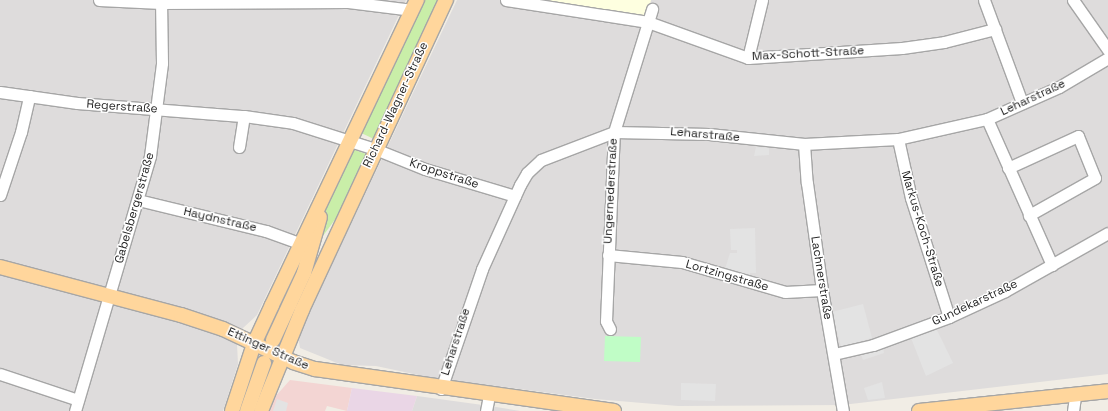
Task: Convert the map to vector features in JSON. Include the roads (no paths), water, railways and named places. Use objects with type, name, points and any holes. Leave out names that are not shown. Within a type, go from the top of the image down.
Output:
[{"type":"main road","name":"Richard-Wagner-Straße","points":[[261,411],[282,357],[347,211],[446,0]]},
{"type":"main road","name":"Richard-Wagner-Straße","points":[[232,411],[254,344],[415,5]]},
{"type":"main road","name":"Richard-Wagner-Straße","points":[[304,273],[316,238],[322,201]]},
{"type":"main road","name":"Richard-Wagner-Straße","points":[[273,340],[304,273],[321,244],[347,211]]},
{"type":"main road","name":"Ettinger Straße","points":[[0,267],[208,324],[282,357],[325,372],[614,411]]},
{"type":"main road","points":[[247,411],[264,363]]},
{"type":"main road","points":[[919,411],[1075,396],[1108,391]]},
{"type":"street","points":[[99,0],[161,2],[348,2],[415,5]]},
{"type":"street","name":"Max-Schott-Straße","points":[[506,0],[648,22],[748,58],[902,48],[944,42],[995,29]]},
{"type":"street","points":[[748,58],[762,0]]},
{"type":"street","points":[[984,0],[1022,103]]},
{"type":"street","points":[[1073,0],[1108,50]]},
{"type":"street","name":"Gabelsbergerstraße","points":[[75,411],[110,297],[150,156],[162,63],[161,2]]},
{"type":"street","name":"Ungernederstraße","points":[[610,329],[606,321],[614,132],[652,9]]},
{"type":"street","name":"Leharstraße","points":[[442,388],[482,269],[527,173],[541,160],[614,132],[665,132],[804,144],[898,139],[987,119],[1059,86],[1108,58]]},
{"type":"street","name":"Regerstraße","points":[[0,92],[77,103],[244,116],[293,123],[375,149]]},
{"type":"street","points":[[0,195],[21,132],[29,96]]},
{"type":"street","points":[[239,147],[244,116]]},
{"type":"street","points":[[987,119],[1052,265]]},
{"type":"street","points":[[1008,168],[1078,136],[1095,178],[1029,215]]},
{"type":"street","name":"Markus-Koch-Straße","points":[[898,139],[911,198],[949,317]]},
{"type":"street","name":"Lachnerstraße","points":[[804,144],[807,183],[822,290],[834,354],[842,411]]},
{"type":"street","name":"Kroppstraße","points":[[375,149],[425,169],[515,196]]},
{"type":"street","name":"Haydnstraße","points":[[138,200],[266,230],[301,244]]},
{"type":"street","name":"Gundekarstraße","points":[[834,354],[879,343],[949,317],[1005,291],[1108,233]]},
{"type":"street","name":"Lortzingstraße","points":[[608,255],[694,265],[785,292],[822,290]]},
{"type":"street","points":[[0,374],[78,400]]},
{"type":"street","points":[[486,411],[489,395]]},
{"type":"street","points":[[1073,411],[1075,396]]}]
